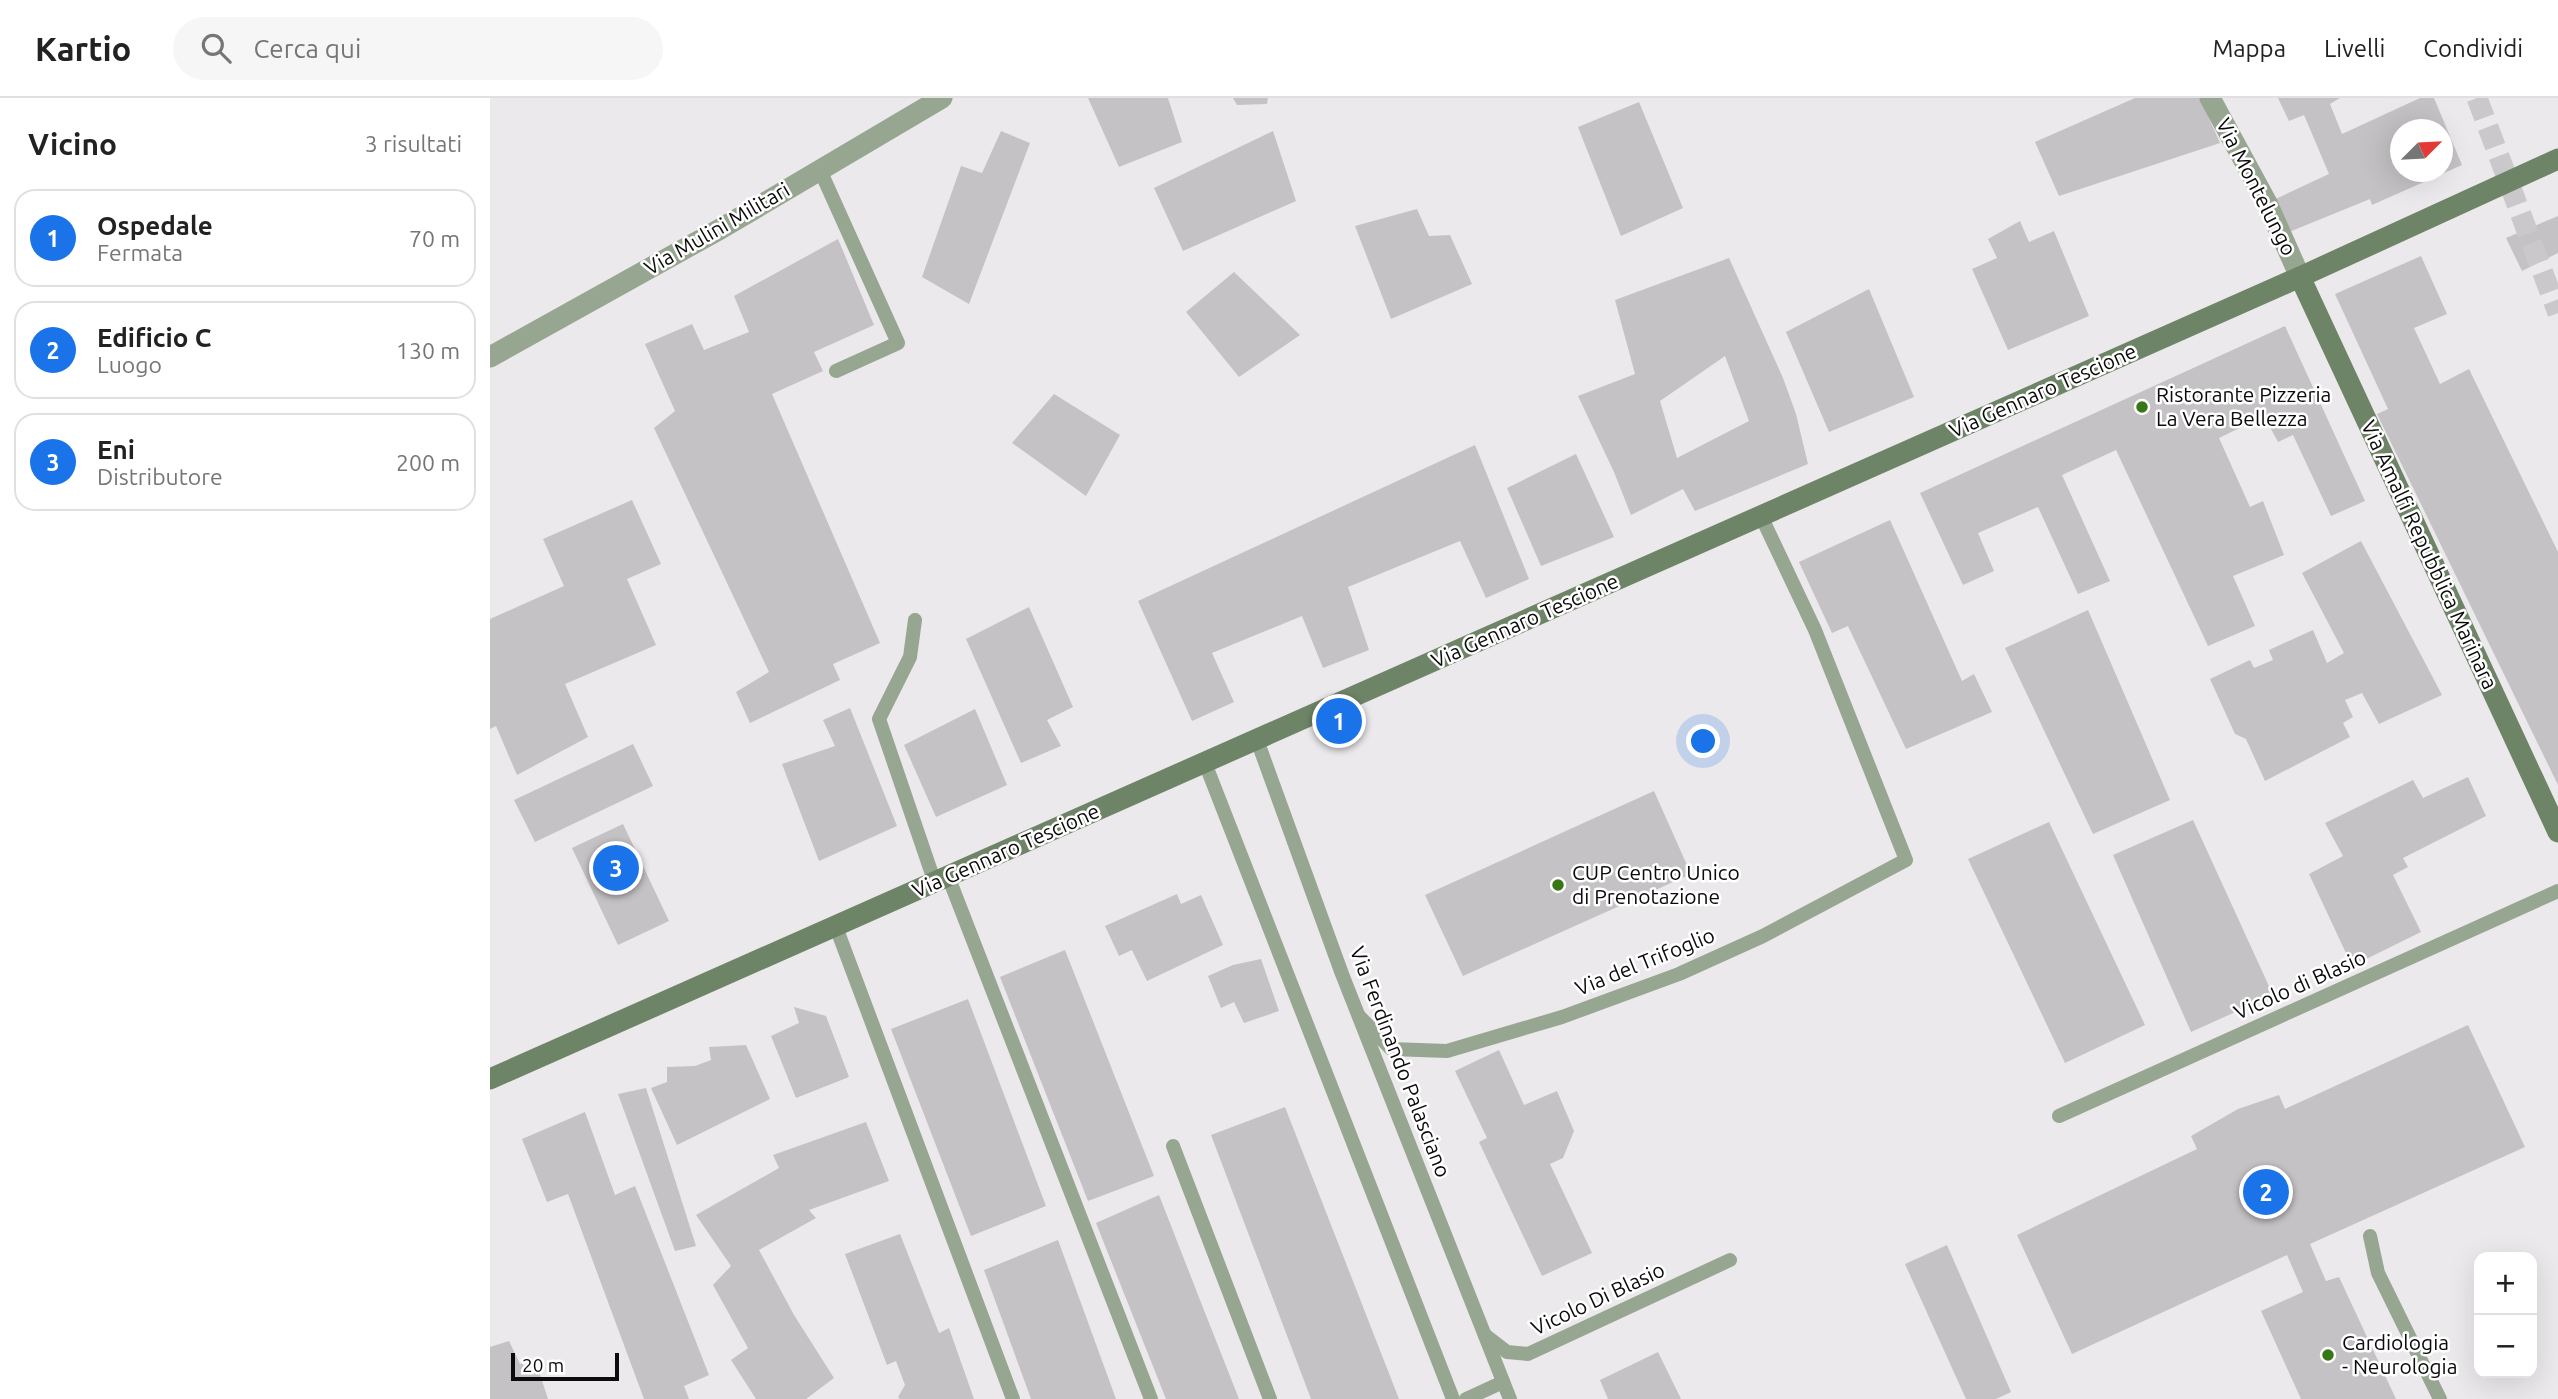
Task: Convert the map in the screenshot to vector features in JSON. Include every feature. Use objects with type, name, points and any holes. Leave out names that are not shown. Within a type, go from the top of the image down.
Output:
[{"type":"street","name":"Via Mulini Militari","points":[[490,357],[942,98]]},
{"type":"street","name":"Via Montelungo","points":[[2210,98],[2267,203],[2300,277]]},
{"type":"street","name":"Via Gennaro Tescione","points":[[490,1079],[2300,277],[2558,159]]},
{"type":"street","name":"Via Amalfi Repubblica Marinara","points":[[2300,277],[2558,832]]},
{"type":"lane","points":[[820,170],[898,343],[836,371]]},
{"type":"lane","name":"Via del Trifoglio","points":[[1359,1016],[1391,1049],[1447,1051],[1538,1026],[1691,969],[1792,922],[1906,860],[1815,630],[1761,516]]},
{"type":"lane","points":[[915,620],[910,657],[879,719],[1151,1399]]},
{"type":"lane","name":"Via Ferdinando Palasciano","points":[[1257,740],[1359,1016],[1510,1399]]},
{"type":"lane","points":[[1205,763],[1453,1399]]},
{"type":"lane","name":"Vicolo di Blasio","points":[[2059,1116],[2558,891]]},
{"type":"lane","points":[[836,927],[1013,1399]]},
{"type":"lane","points":[[1173,1146],[1270,1399]]},
{"type":"lane","points":[[2370,1236],[2378,1273],[2440,1399]]},
{"type":"lane","name":"Vicolo Di Blasio","points":[[1484,1334],[1507,1352],[1528,1354],[1731,1260]]},
{"type":"lane","points":[[1466,1399],[1503,1382]]},
{"type":"building","points":[[1088,98],[1168,98],[1182,142],[1119,167]]},
{"type":"building","points":[[1233,98],[1268,98],[1267,104],[1237,105]]},
{"type":"building","points":[[2135,98],[2200,98],[2220,143],[2059,196],[2035,142]]},
{"type":"building","points":[[2278,98],[2340,98],[2330,104],[2342,134],[2420,98],[2434,98],[2443,119],[2390,119],[2390,182],[2424,182],[2372,205],[2370,199],[2282,235],[2267,203],[2329,174],[2304,115],[2289,121]]},
{"type":"building","points":[[1639,102],[1683,208],[1621,236],[1578,127]]},
{"type":"building","points":[[1001,131],[1030,143],[969,304],[922,277],[961,166],[982,173]]},
{"type":"building","points":[[1273,131],[1296,201],[1183,251],[1154,188]]},
{"type":"building","points":[[2453,143],[2462,165],[2453,169]]},
{"type":"building","points":[[1417,209],[1429,236],[1450,235],[1472,284],[1391,319],[1355,226]]},
{"type":"building","points":[[2558,216],[2558,253],[2522,271],[2506,238]]},
{"type":"building","points":[[2020,221],[2029,242],[2054,231],[2089,316],[2008,350],[1972,269],[1997,258],[1988,239]]},
{"type":"building","points":[[838,239],[874,325],[814,352],[823,371],[772,394],[880,643],[833,664],[840,680],[750,723],[736,692],[769,672],[654,428],[675,411],[645,344],[692,324],[704,350],[749,332],[734,296]]},
{"type":"building","points":[[2421,256],[2447,314],[2414,328],[2440,384],[2469,369],[2558,552],[2558,785],[2377,414],[2388,409],[2335,294]]},
{"type":"building","points":[[1729,258],[1783,378],[1796,414],[1808,464],[1695,511],[1683,489],[1631,515],[1578,396],[1635,374],[1615,300]],"holes":[[[1725,356],[1749,421],[1677,458],[1660,401]]]},
{"type":"building","points":[[1234,272],[1300,335],[1239,377],[1186,312]]},
{"type":"building","points":[[1869,289],[1914,397],[1829,432],[1786,332]]},
{"type":"building","points":[[2285,326],[2365,501],[2331,516],[2293,435],[2278,442],[2264,416],[2219,438],[2250,507],[2263,501],[2284,555],[2233,576],[2255,626],[2208,646],[2116,450],[2062,475],[2110,581],[2078,594],[2038,507],[1978,533],[1994,571],[1963,585],[1920,493]]},
{"type":"building","points":[[1054,394],[1120,435],[1086,496],[1012,443]]},
{"type":"building","points":[[1475,445],[1529,579],[1486,598],[1460,541],[1348,587],[1369,650],[1323,668],[1302,616],[1212,653],[1234,702],[1192,721],[1138,601]]},
{"type":"building","points":[[1576,454],[1614,537],[1541,566],[1507,488]]},
{"type":"building","points":[[632,500],[661,564],[627,579],[656,645],[565,684],[588,737],[517,775],[496,726],[490,729],[490,619],[564,586],[543,539]]},
{"type":"building","points":[[1890,520],[1962,681],[1974,674],[1992,712],[1906,749],[1848,626],[1832,633],[1799,562]]},
{"type":"building","points":[[2361,541],[2442,695],[2379,724],[2362,693],[2345,700],[2353,717],[2343,723],[2350,737],[2265,781],[2246,739],[2235,734],[2210,679],[2250,660],[2254,668],[2273,660],[2269,650],[2313,630],[2327,663],[2344,653],[2302,573]]},
{"type":"building","points":[[1029,607],[1073,707],[1047,720],[1061,746],[1021,763],[966,639]]},
{"type":"building","points":[[2088,610],[2170,800],[2093,834],[2005,648]]},
{"type":"building","points":[[850,708],[897,826],[819,861],[782,764],[835,746],[823,720]]},
{"type":"building","points":[[975,709],[1007,785],[936,817],[904,745]]},
{"type":"building","points":[[633,744],[653,786],[535,842],[514,800]]},
{"type":"building","points":[[2468,777],[2486,816],[2403,858],[2408,867],[2393,875],[2421,932],[2352,966],[2309,874],[2343,856],[2325,823],[2413,780],[2423,798]]},
{"type":"building","name":"CUP Centro Unico di Prenotazione","points":[[1654,791],[1691,874],[1463,976],[1425,895]]},
{"type":"building","points":[[2193,820],[2273,995],[2191,1032],[2113,855]]},
{"type":"building","points":[[2049,822],[2145,1025],[2065,1063],[1968,859]]},
{"type":"building","points":[[623,824],[669,921],[618,945],[572,848]]},
{"type":"building","points":[[1177,894],[1181,904],[1201,895],[1223,945],[1147,981],[1132,950],[1119,956],[1105,926]]},
{"type":"building","points":[[1065,950],[1154,1176],[1088,1201],[1000,977]]},
{"type":"building","points":[[1261,959],[1279,1011],[1244,1023],[1234,1002],[1221,1008],[1208,976],[1233,965]]},
{"type":"building","points":[[968,999],[1046,1206],[971,1236],[891,1029]]},
{"type":"building","points":[[794,1007],[826,1016],[849,1077],[796,1098],[771,1036],[799,1023]]},
{"type":"building","points":[[2468,1025],[2525,1147],[2310,1244],[2326,1281],[2339,1277],[2396,1399],[2301,1399],[2261,1311],[2303,1292],[2287,1255],[2072,1354],[2017,1235],[2197,1149],[2191,1136],[2238,1109],[2279,1095],[2285,1109]]},
{"type":"building","points":[[746,1045],[770,1099],[677,1145],[651,1088],[667,1082],[667,1067],[695,1066],[711,1060],[709,1047]]},
{"type":"building","points":[[1499,1050],[1524,1105],[1557,1091],[1574,1131],[1563,1158],[1550,1164],[1592,1253],[1542,1276],[1479,1142],[1487,1138],[1455,1071]]},
{"type":"building","points":[[646,1088],[696,1246],[675,1251],[618,1094]]},
{"type":"building","points":[[1285,1107],[1399,1399],[1311,1399],[1211,1135]]},
{"type":"building","points":[[585,1112],[615,1195],[635,1186],[709,1375],[684,1386],[689,1399],[644,1399],[568,1194],[547,1202],[522,1139]]},
{"type":"building","points":[[866,1122],[889,1181],[809,1210],[816,1218],[759,1250],[794,1315],[834,1378],[806,1399],[756,1399],[731,1360],[748,1348],[713,1285],[731,1266],[696,1215],[779,1168],[773,1155]]},
{"type":"building","points":[[1159,1195],[1239,1399],[1166,1399],[1096,1223]]},
{"type":"building","points":[[900,1234],[939,1333],[949,1328],[974,1399],[898,1397],[905,1385],[896,1361],[887,1365],[845,1254]]},
{"type":"building","points":[[1058,1240],[1116,1399],[1031,1399],[984,1270]]},
{"type":"building","points":[[1947,1245],[2011,1392],[1996,1399],[1966,1399],[1905,1264]]},
{"type":"building","points":[[509,1341],[520,1364],[535,1359],[548,1399],[490,1399],[490,1347]]},
{"type":"building","points":[[1658,1352],[1681,1399],[1608,1399],[1600,1380]]},
{"type":"tunnel","points":[[2477,98],[2558,313]]},
{"type":"place","name":"Ristorante Pizzeria La Vera Bellezza","points":[[2142,407]]},
{"type":"place","name":"Ospedale","points":[[1339,721]]},
{"type":"place","name":"Eni","points":[[616,868]]},
{"type":"place","name":"CUP Centro Unico di Prenotazione","points":[[1558,885]]},
{"type":"place","name":"Edificio C","points":[[2266,1192]]},
{"type":"place","name":"Cardiologia - Neurologia","points":[[2328,1355]]}]
